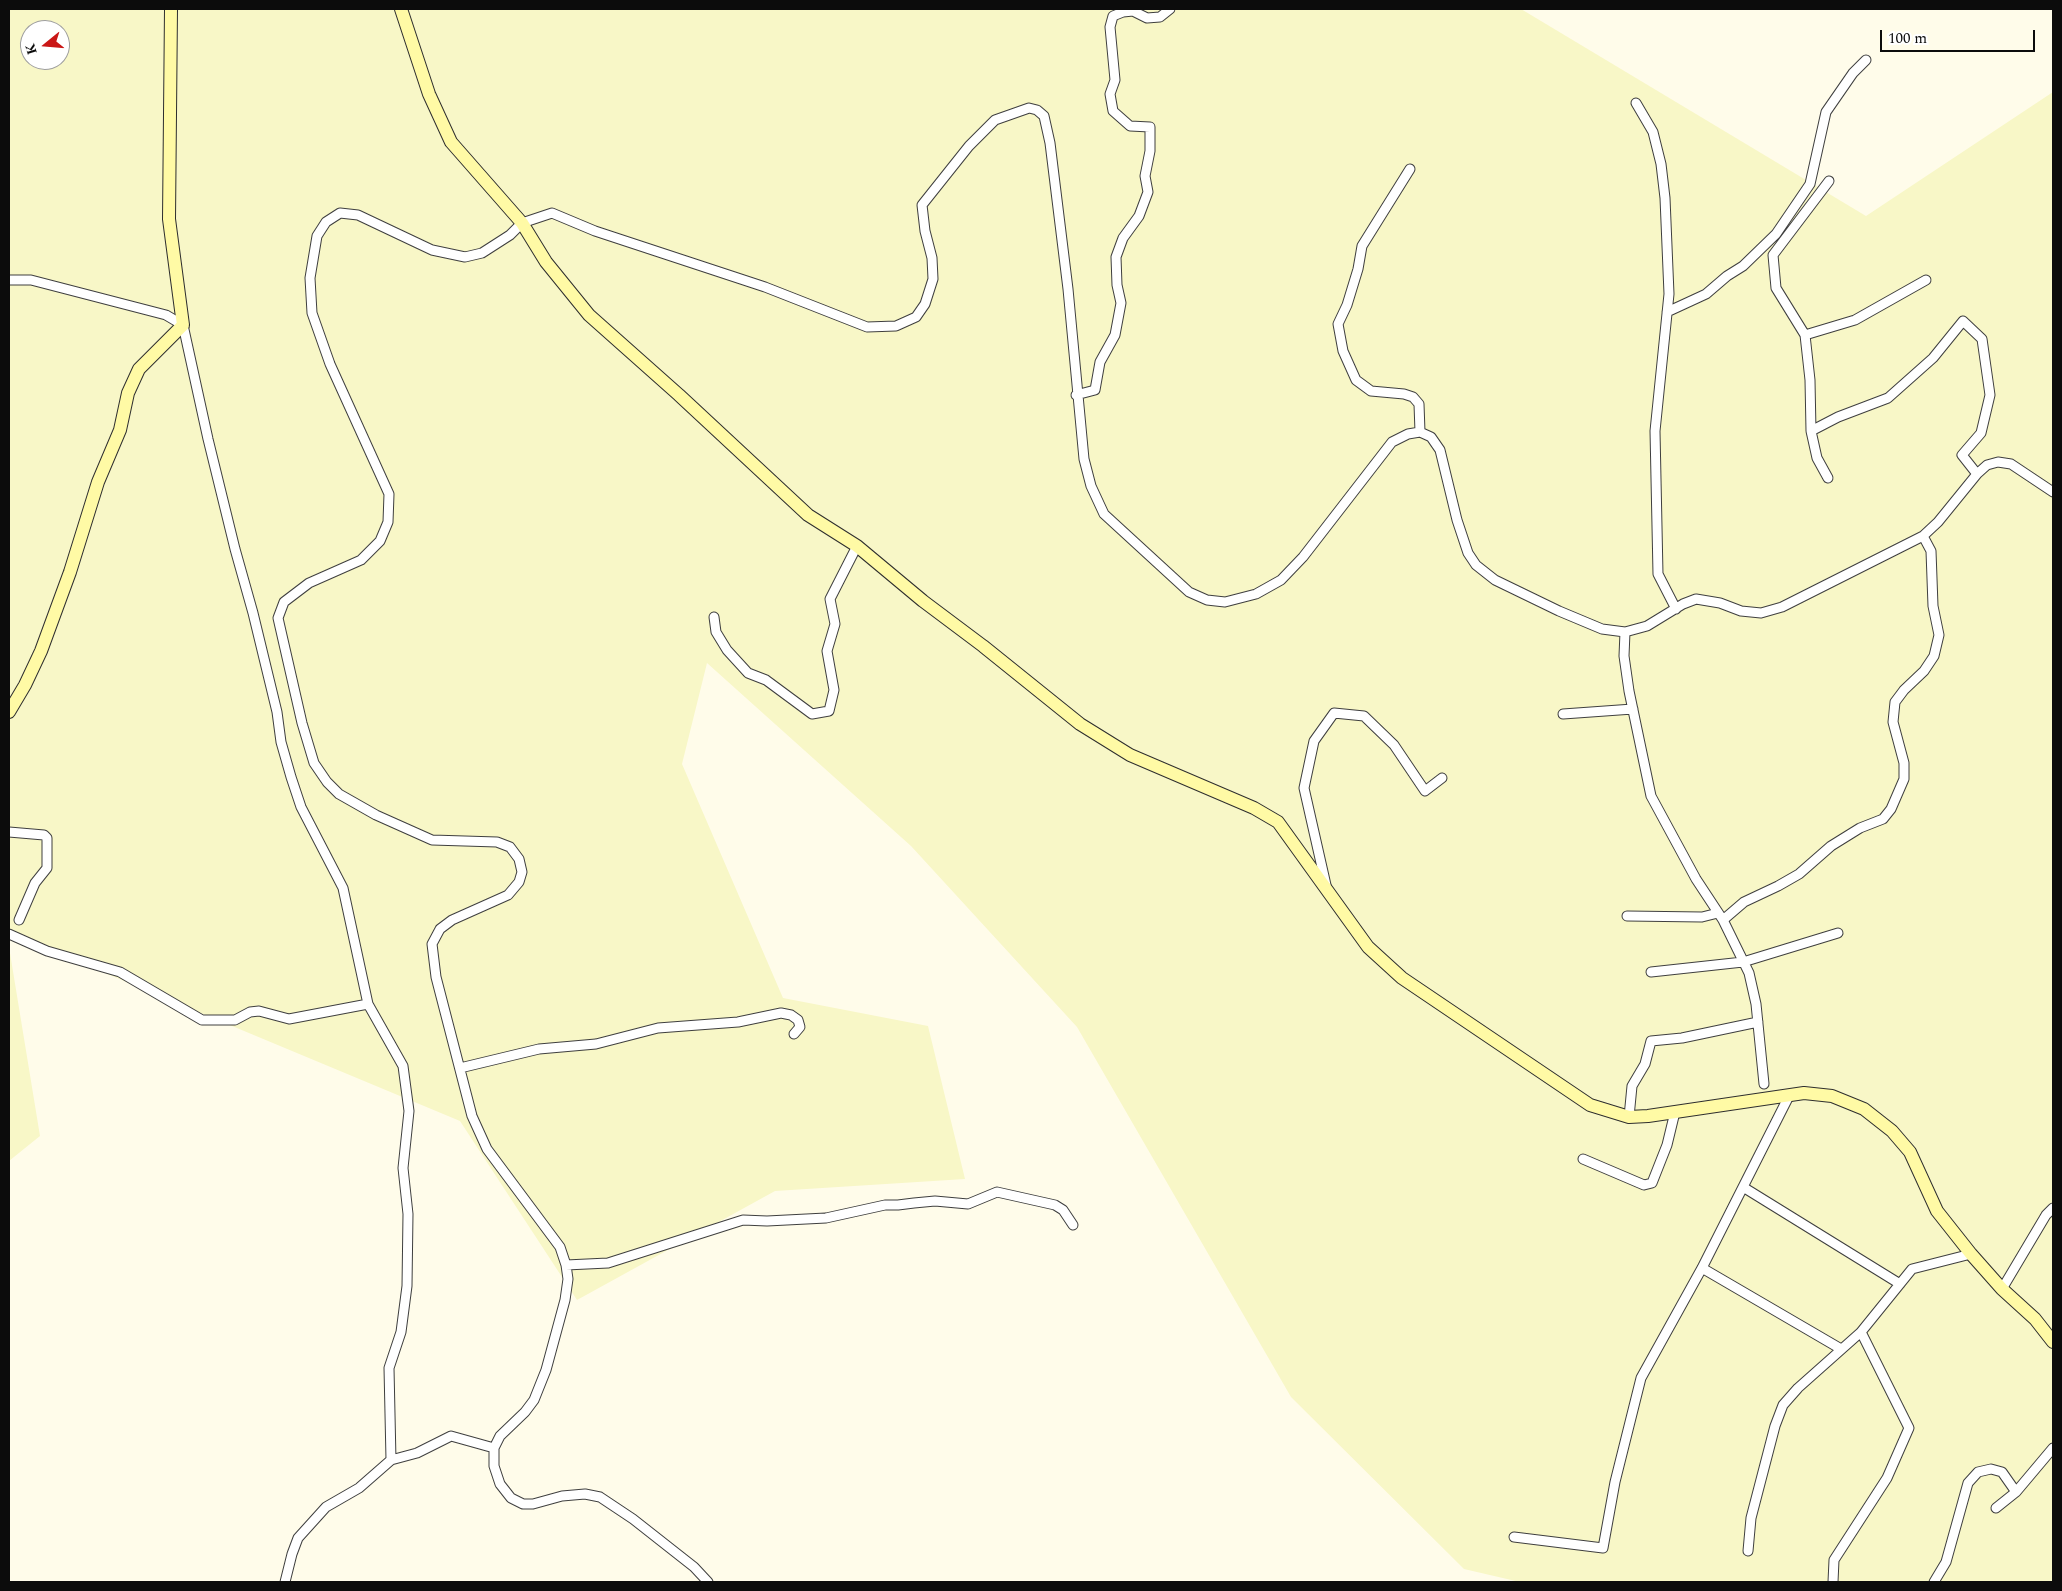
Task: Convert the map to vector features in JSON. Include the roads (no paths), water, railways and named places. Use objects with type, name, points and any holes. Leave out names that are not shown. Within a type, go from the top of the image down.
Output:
[{"type":"main road","points":[[9,712],[25,685],[41,651],[70,572],[98,482],[120,430],[128,392],[138,369],[183,325],[169,218],[171,9]]},
{"type":"main road","points":[[400,9],[428,94],[451,142],[522,223],[546,262],[589,315],[679,395],[808,515],[857,546],[923,601],[983,646],[1080,724],[1130,755],[1254,808],[1278,822],[1368,947],[1402,978],[1590,1105],[1629,1117],[1804,1093],[1832,1096],[1864,1109],[1892,1131],[1910,1152],[1937,1211],[1971,1254],[2002,1288],[2035,1319],[2053,1342]]},
{"type":"street","points":[[1076,395],[1095,390],[1100,362],[1115,335],[1120,303],[1116,257],[1123,238],[1139,216],[1148,192],[1145,176],[1150,151],[1150,127],[1130,126],[1113,111],[1110,94],[1115,80],[1110,27],[1113,16],[1123,12],[1133,11],[1147,18],[1160,17],[1170,9]]},
{"type":"street","points":[[1667,312],[1706,294],[1727,276],[1743,266],[1776,234],[1810,184],[1826,112],[1853,73],[1866,60]]},
{"type":"street","points":[[1636,103],[1653,132],[1661,164],[1665,198],[1669,294],[1656,431],[1658,574],[1676,609]]},
{"type":"street","points":[[708,1582],[694,1567],[634,1519],[600,1497],[584,1494],[562,1496],[533,1504],[523,1504],[511,1498],[500,1484],[494,1466],[494,1448],[500,1436],[525,1412],[534,1400],[543,1377],[565,1300],[568,1279],[560,1247],[487,1149],[472,1116],[436,976],[432,944],[440,929],[452,920],[508,895],[519,882],[522,872],[519,859],[510,847],[497,842],[432,840],[376,815],[339,794],[327,782],[314,763],[302,723],[278,618],[284,602],[308,583],[361,560],[380,541],[388,522],[389,494],[330,364],[312,313],[310,278],[317,236],[326,222],[340,213],[358,215],[432,250],[466,257],[482,253],[510,235],[522,223],[552,213],[595,231],[765,287],[867,327],[896,326],[916,317],[925,304],[933,279],[932,258],[925,231],[922,205],[969,146],[995,120],[1029,108],[1037,110],[1044,116],[1050,143],[1068,289],[1076,395],[1084,459],[1091,486],[1104,514],[1189,592],[1207,600],[1225,602],[1256,594],[1281,580],[1303,557],[1392,442],[1408,434],[1420,432],[1431,437],[1440,450],[1457,520],[1468,553],[1476,564],[1495,580],[1559,611],[1602,629],[1625,632],[1648,626],[1676,609],[1696,600],[1720,604],[1742,611],[1761,613],[1782,607],[1924,536],[1938,522],[1977,474],[1987,465],[1998,462],[2011,464],[2053,492]]},
{"type":"street","points":[[1410,169],[1362,246],[1358,269],[1347,305],[1338,324],[1343,351],[1356,380],[1371,391],[1404,394],[1413,397],[1419,404],[1420,432]]},
{"type":"street","points":[[1828,478],[1817,458],[1811,431],[1810,380],[1805,335],[1776,288],[1773,255],[1829,180]]},
{"type":"street","points":[[9,280],[31,280],[166,315],[183,325],[217,476],[253,613],[286,760],[300,807],[343,888],[368,1004],[403,1066],[409,1111],[403,1168],[408,1214],[407,1286],[401,1332],[389,1368],[390,1460]]},
{"type":"street","points":[[1805,335],[1855,320],[1926,280]]},
{"type":"street","points":[[1811,431],[1838,417],[1888,398],[1933,358],[1963,321],[1982,338],[1990,395],[1981,433],[1962,455],[1977,474]]},
{"type":"street","points":[[1627,916],[1720,916],[1799,874],[1831,846],[1860,828],[1883,819],[1891,809],[1904,779],[1904,763],[1893,722],[1895,702],[1904,690],[1924,671],[1934,656],[1939,635],[1933,606],[1931,551],[1924,536]]},
{"type":"street","points":[[714,617],[716,632],[727,650],[748,672],[766,680],[812,714],[830,712],[834,690],[827,651],[835,624],[830,599],[857,546]]},
{"type":"street","points":[[1625,632],[1624,656],[1651,796],[1696,879],[1720,916],[1751,981],[1758,1022],[1764,1084]]},
{"type":"street","points":[[1563,714],[1633,709]]},
{"type":"street","points":[[1328,893],[1304,788],[1314,741],[1334,713],[1364,716],[1394,745],[1425,791],[1442,778]]},
{"type":"street","points":[[9,832],[44,835],[47,838],[47,868],[35,884],[18,920]]},
{"type":"street","points":[[1651,972],[1743,962],[1838,933]]},
{"type":"street","points":[[9,934],[47,952],[120,972],[202,1020],[235,1020],[250,1012],[259,1011],[289,1019],[368,1004]]},
{"type":"street","points":[[460,1068],[538,1049],[596,1044],[658,1028],[738,1022],[781,1013],[791,1015],[798,1020],[800,1026],[794,1034]]},
{"type":"street","points":[[1629,1117],[1632,1086],[1645,1064],[1651,1041],[1682,1038],[1758,1022]]},
{"type":"street","points":[[1514,1537],[1604,1548],[1615,1482],[1641,1378],[1702,1268],[1789,1096]]},
{"type":"street","points":[[1583,1159],[1644,1185],[1652,1183],[1667,1146],[1675,1112]]},
{"type":"street","points":[[1743,1187],[1900,1284]]},
{"type":"street","points":[[566,1265],[608,1263],[744,1220],[767,1221],[826,1218],[885,1205],[921,1202],[968,1204],[998,1192],[1055,1205],[1063,1210],[1073,1225]]},
{"type":"street","points":[[2002,1288],[2046,1215],[2053,1208]]},
{"type":"street","points":[[1748,1551],[1751,1518],[1783,1405],[1798,1388],[1861,1332],[1912,1269],[1971,1254]]},
{"type":"street","points":[[1702,1268],[1841,1349]]},
{"type":"street","points":[[1833,1582],[1834,1560],[1887,1478],[1909,1428],[1861,1332]]},
{"type":"street","points":[[285,1582],[298,1538],[326,1507],[359,1488],[390,1460],[416,1453],[452,1436],[494,1448]]},
{"type":"street","points":[[1996,1508],[2016,1492],[2053,1448]]},
{"type":"street","points":[[1934,1582],[1946,1562],[1968,1483],[1978,1472],[1991,1469],[2002,1472],[2016,1492]]}]
